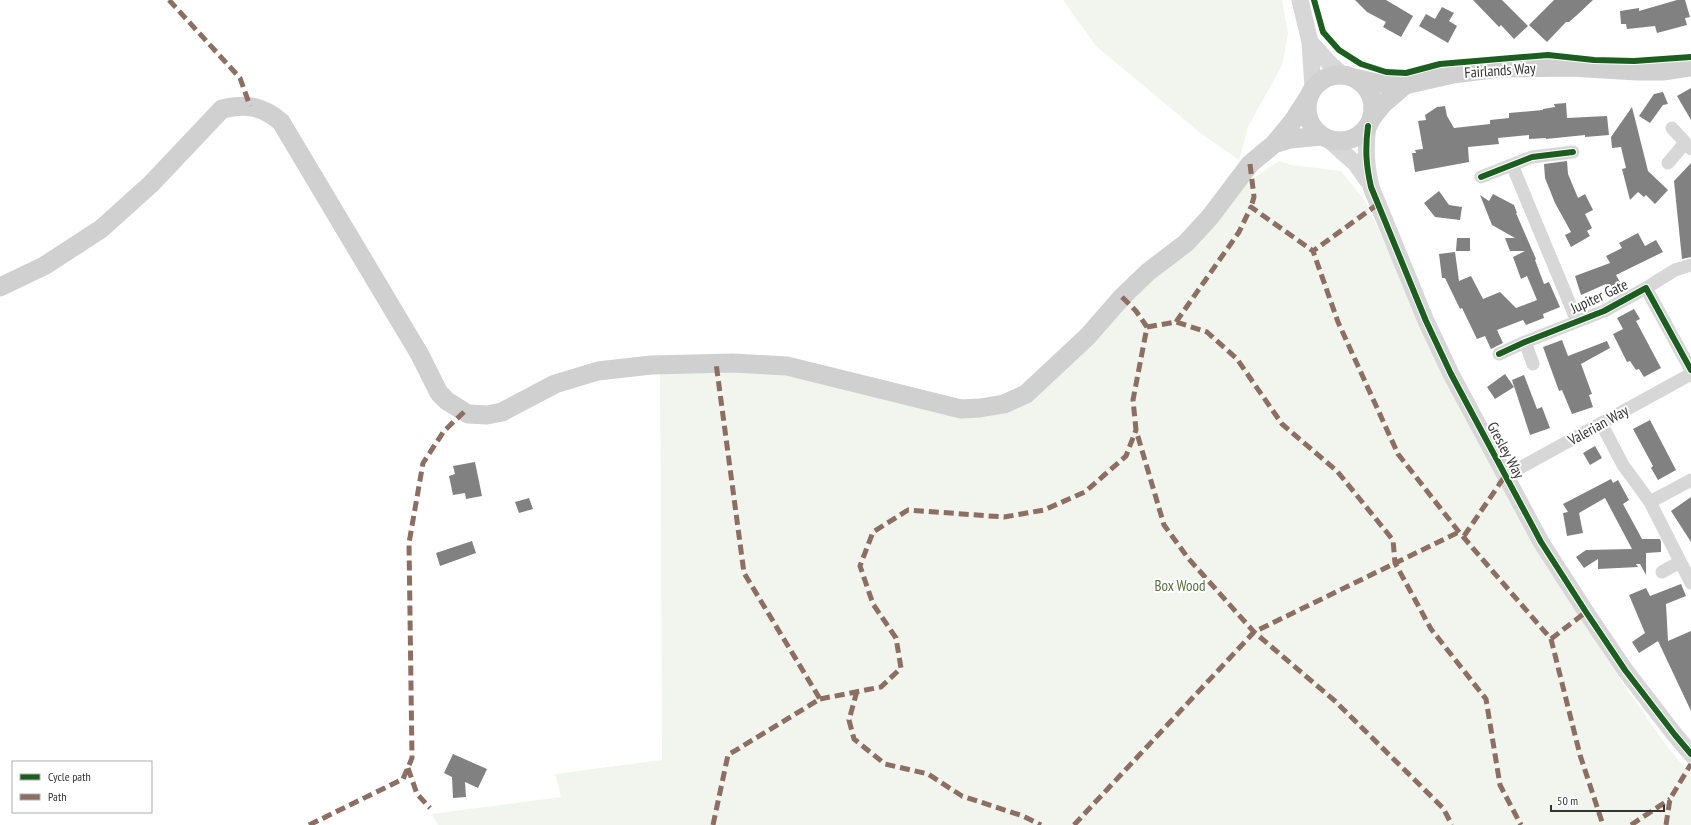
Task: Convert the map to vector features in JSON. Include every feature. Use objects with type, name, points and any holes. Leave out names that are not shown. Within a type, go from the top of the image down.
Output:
[{"type":"main road","name":"Fairlands Way","points":[[1348,76],[1377,83],[1405,85],[1453,74],[1500,68],[1570,67],[1637,71],[1691,67]]},
{"type":"main road","points":[[0,286],[44,266],[101,229],[152,184],[222,109],[236,106],[250,106],[270,112],[281,122],[420,354],[439,393],[447,402],[468,414],[487,415],[502,412],[555,384],[598,372],[651,365],[733,363],[787,366],[961,409],[980,408],[1004,404],[1026,394],[1088,336],[1122,297],[1148,272],[1186,243],[1210,217],[1250,164],[1274,144],[1293,121],[1311,92],[1327,78],[1348,76],[1364,85],[1369,92],[1373,109],[1370,122],[1354,138],[1338,141],[1325,138],[1290,139],[1274,144]]},
{"type":"main road","name":"Fairlands Way","points":[[1370,122],[1383,104],[1405,85]]},
{"type":"main road","points":[[1311,92],[1307,108],[1310,123],[1325,138]]},
{"type":"street","points":[[1300,0],[1310,42],[1311,92]]},
{"type":"street","points":[[1310,42],[1332,65],[1348,76]]},
{"type":"street","name":"Gresley Way","points":[[1370,122],[1366,141],[1366,166],[1371,187],[1426,321],[1451,374],[1541,542],[1586,612],[1626,670],[1675,736],[1691,754]]},
{"type":"street","points":[[1668,163],[1688,146],[1672,128]]},
{"type":"street","name":"Gresley Way","points":[[1325,138],[1356,164],[1371,187]]},
{"type":"street","points":[[1481,177],[1532,157],[1573,152]]},
{"type":"street","name":"Jupiter Gate","points":[[1512,164],[1578,320]]},
{"type":"street","name":"Jupiter Gate","points":[[1499,354],[1578,320],[1604,311],[1675,270],[1691,265]]},
{"type":"street","name":"Jupiter Gate","points":[[1646,288],[1691,370]]},
{"type":"street","points":[[1525,342],[1533,364]]},
{"type":"street","name":"Valerian Way","points":[[1505,476],[1691,374]]},
{"type":"street","points":[[1601,422],[1623,465],[1650,502],[1691,583]]},
{"type":"street","points":[[1650,502],[1691,480]]},
{"type":"street","points":[[1662,572],[1680,562]]},
{"type":"green space","points":[[1063,0],[1282,0],[1288,34],[1282,65],[1248,127],[1239,160],[1199,132],[1096,46]]},
{"type":"green space","name":"Box Wood","points":[[1279,161],[1292,165],[1341,171],[1365,201],[1397,269],[1535,546],[1619,678],[1666,745],[1691,775],[1691,825],[438,825],[432,814],[561,797],[555,774],[662,760],[660,371],[774,373],[881,397],[960,418],[1043,386],[1103,334],[1123,301],[1196,246],[1248,182]]},
{"type":"building","points":[[1355,0],[1386,0],[1413,16],[1401,37],[1383,27],[1386,22],[1367,12]]},
{"type":"building","points":[[1473,0],[1502,0],[1528,26],[1514,39],[1501,25],[1499,27]]},
{"type":"building","points":[[1554,0],[1593,0],[1569,22],[1566,22],[1547,42],[1529,25]]},
{"type":"building","points":[[1677,0],[1685,0],[1690,17],[1685,18],[1687,25],[1657,33],[1655,26],[1627,29],[1626,24],[1621,24],[1620,11],[1639,8],[1639,11]]},
{"type":"building","points":[[1442,7],[1454,13],[1449,21],[1457,26],[1448,43],[1419,26],[1426,14],[1435,19]]},
{"type":"building","points":[[1691,88],[1691,120],[1677,96]]},
{"type":"building","points":[[1663,92],[1668,104],[1663,105],[1650,123],[1639,116],[1654,94]]},
{"type":"building","points":[[1566,103],[1567,118],[1607,116],[1609,135],[1585,137],[1585,135],[1546,139],[1529,139],[1529,135],[1498,138],[1499,144],[1468,147],[1469,162],[1415,172],[1412,153],[1416,153],[1415,150],[1423,149],[1418,121],[1426,120],[1425,115],[1437,107],[1445,106],[1447,116],[1454,128],[1490,124],[1490,120],[1509,118],[1509,113],[1543,110],[1555,107],[1554,104]]},
{"type":"building","points":[[1632,107],[1648,171],[1668,190],[1655,204],[1646,195],[1644,197],[1638,192],[1630,200],[1622,169],[1626,168],[1621,147],[1612,148],[1611,137]]},
{"type":"building","points":[[1567,161],[1568,174],[1578,198],[1585,194],[1593,210],[1585,214],[1592,228],[1587,231],[1590,236],[1571,247],[1565,235],[1571,232],[1555,203],[1545,178],[1544,164]]},
{"type":"building","points":[[1691,163],[1691,257],[1682,259],[1674,181]]},
{"type":"building","points":[[1439,191],[1449,205],[1462,207],[1460,220],[1435,217],[1424,203]]},
{"type":"building","points":[[1493,194],[1514,205],[1536,259],[1535,260],[1544,284],[1549,282],[1560,307],[1543,314],[1544,318],[1526,325],[1523,320],[1497,330],[1503,343],[1491,349],[1485,336],[1477,339],[1445,278],[1442,278],[1439,254],[1455,252],[1459,281],[1471,276],[1483,299],[1500,292],[1516,308],[1537,300],[1527,276],[1521,279],[1513,257],[1525,251],[1510,251],[1505,238],[1515,238],[1492,225],[1480,195],[1489,201]]},
{"type":"building","points":[[1638,233],[1645,246],[1656,240],[1663,252],[1616,275],[1620,282],[1608,288],[1606,284],[1581,295],[1575,276],[1610,263],[1606,256],[1622,248],[1619,243]]},
{"type":"building","points":[[1457,238],[1470,238],[1470,251],[1456,251]]},
{"type":"building","points":[[1634,309],[1640,319],[1636,321],[1661,368],[1644,377],[1639,369],[1636,370],[1630,361],[1627,362],[1613,334],[1623,329],[1617,318]]},
{"type":"building","points":[[1562,340],[1568,356],[1607,341],[1610,348],[1581,364],[1592,394],[1589,395],[1593,407],[1572,414],[1562,390],[1559,391],[1543,347]]},
{"type":"building","points":[[1505,374],[1514,387],[1495,399],[1487,387]]},
{"type":"building","points":[[1524,375],[1537,409],[1542,407],[1550,428],[1530,435],[1512,380]]},
{"type":"building","points":[[1650,420],[1676,470],[1658,480],[1651,468],[1653,466],[1633,429]]},
{"type":"building","points":[[1595,446],[1602,458],[1590,465],[1583,453]]},
{"type":"building","points":[[475,462],[482,496],[466,499],[465,493],[453,495],[449,476],[455,474],[453,466]]},
{"type":"building","points":[[1611,479],[1613,483],[1618,480],[1629,500],[1623,504],[1642,539],[1660,539],[1661,552],[1646,553],[1646,575],[1640,564],[1636,564],[1638,567],[1598,569],[1598,559],[1584,568],[1576,557],[1586,550],[1632,549],[1605,498],[1579,513],[1583,533],[1567,536],[1563,513],[1568,512],[1563,504]]},
{"type":"building","points":[[1691,497],[1691,542],[1671,511]]},
{"type":"building","points":[[529,498],[533,509],[519,513],[515,502]]},
{"type":"building","points":[[472,541],[476,553],[440,566],[436,553]]},
{"type":"building","points":[[1681,584],[1686,596],[1666,604],[1668,641],[1691,631],[1691,711],[1658,641],[1639,653],[1632,642],[1645,633],[1629,595],[1646,588],[1650,596]]},
{"type":"building","points":[[453,754],[487,769],[478,788],[465,782],[466,797],[453,798],[452,777],[444,773]]},
{"type":"marked path","points":[[169,0],[240,78],[250,106]]},
{"type":"marked path","points":[[1250,164],[1254,197],[1251,207]]},
{"type":"marked path","points":[[1378,204],[1313,251],[1338,322],[1398,454],[1459,532],[1551,639],[1580,755],[1603,825]]},
{"type":"marked path","points":[[1176,322],[1239,232],[1251,207],[1313,251]]},
{"type":"marked path","points":[[1122,297],[1136,311],[1147,327],[1133,400],[1136,430],[1164,525],[1188,558],[1254,632],[1335,701],[1443,808],[1452,825]]},
{"type":"marked path","points":[[1147,327],[1176,322],[1207,332],[1237,359],[1282,424],[1337,471],[1393,540],[1395,563],[1431,629],[1486,699],[1500,785],[1521,825]]},
{"type":"marked path","points":[[713,825],[728,755],[820,699],[744,573],[716,363]]},
{"type":"marked path","points":[[309,825],[403,779],[412,758],[409,543],[423,463],[444,431],[464,412]]},
{"type":"marked path","points":[[820,699],[881,687],[901,668],[896,638],[873,604],[860,566],[873,532],[908,510],[1004,517],[1044,510],[1085,492],[1126,456],[1136,430]]},
{"type":"marked path","points":[[1464,536],[1505,476]]},
{"type":"marked path","points":[[1074,825],[1254,632],[1459,532]]},
{"type":"marked path","points":[[1551,639],[1586,612]]},
{"type":"marked path","points":[[857,691],[849,720],[854,739],[885,764],[928,774],[962,796],[1023,816],[1041,825]]},
{"type":"marked path","points":[[1666,825],[1670,799],[1691,764]]},
{"type":"marked path","points":[[408,768],[417,794],[430,808]]},
{"type":"marked path","points":[[1631,825],[1670,799]]},
{"type":"cycle path","points":[[1314,0],[1323,32],[1339,50],[1361,64],[1386,72],[1406,73],[1440,64],[1548,55],[1594,60],[1634,61],[1691,57]]},
{"type":"cycle path","points":[[1368,126],[1366,157],[1371,187],[1426,321],[1451,374],[1541,542],[1625,670],[1691,754]]},
{"type":"cycle path","points":[[1481,177],[1532,157],[1573,152]]},
{"type":"cycle path","points":[[1499,354],[1525,342],[1604,311],[1646,288],[1691,370]]}]
